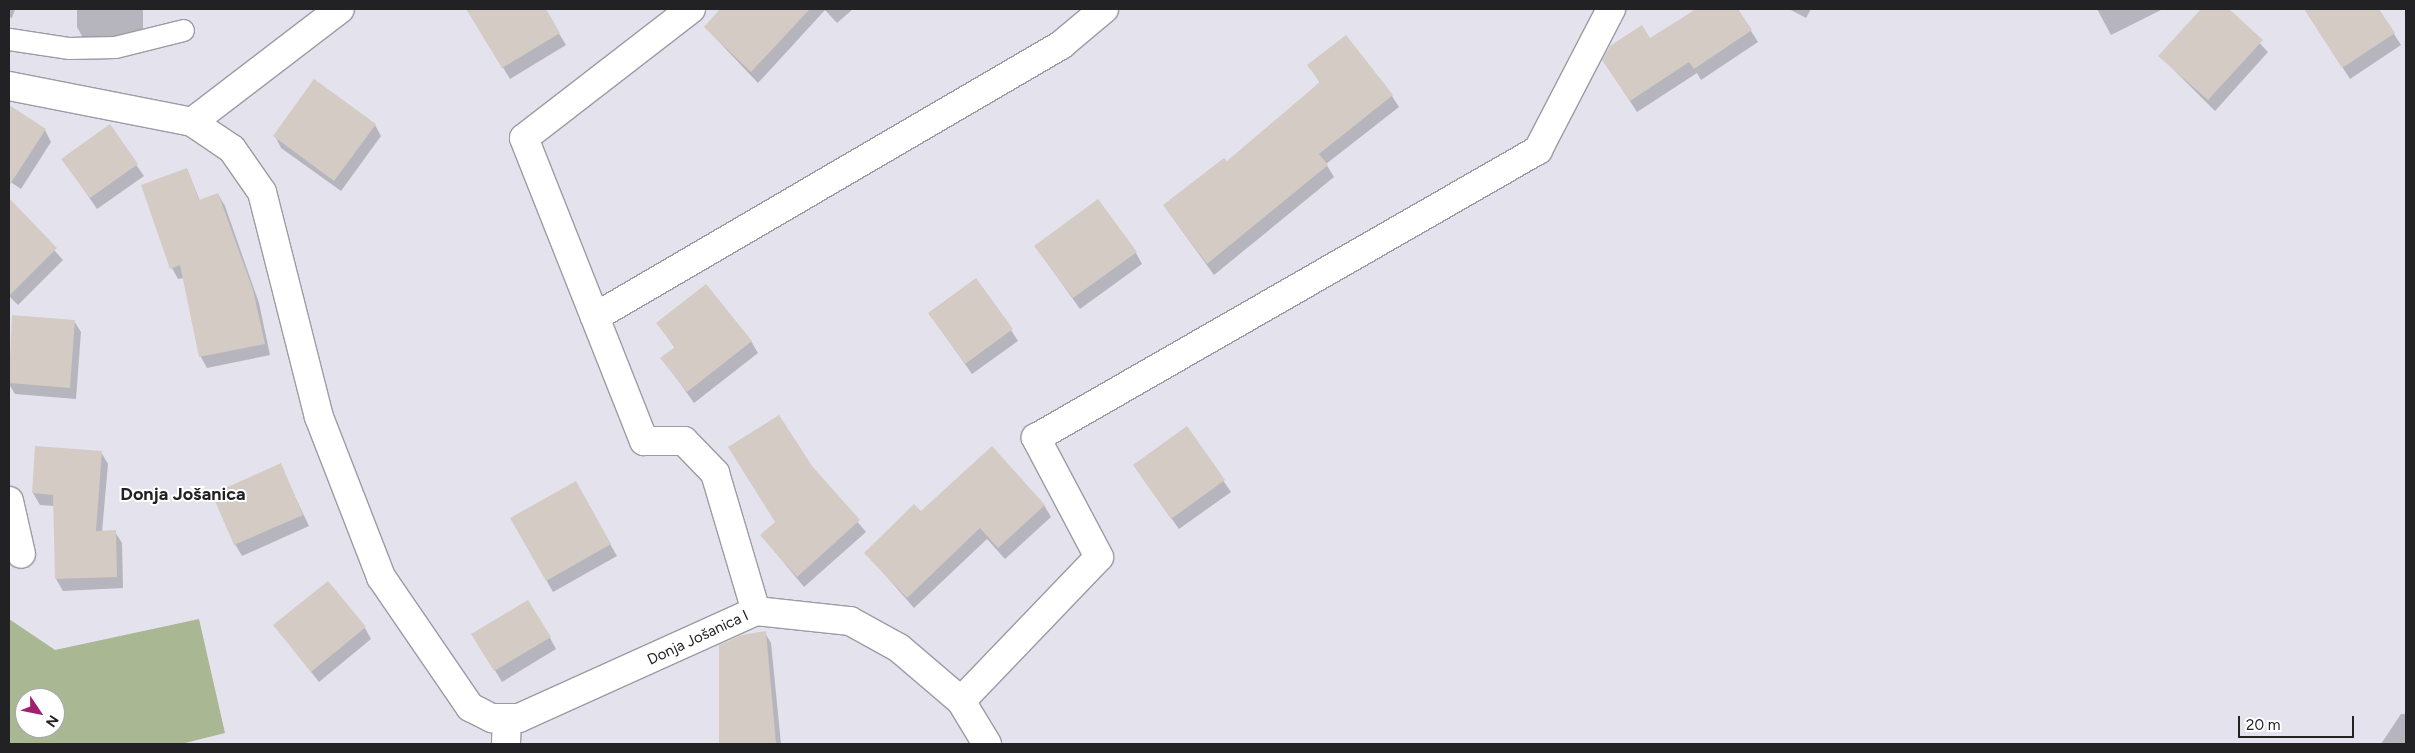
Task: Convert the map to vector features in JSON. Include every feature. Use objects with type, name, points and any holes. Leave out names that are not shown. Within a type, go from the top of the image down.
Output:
[{"type":"street","points":[[192,122],[340,9]]},
{"type":"street","points":[[691,9],[524,138],[644,441],[684,442],[714,473],[756,611]]},
{"type":"street","points":[[595,317],[1060,45],[1104,9]]},
{"type":"street","points":[[961,701],[1099,557],[1036,438],[1538,150],[1611,9]]},
{"type":"street","points":[[9,86],[192,122],[232,149],[262,192],[319,417],[381,577],[470,707],[492,718],[506,731]]},
{"type":"street","points":[[9,501],[21,554]]},
{"type":"street","name":"Donja Jošanica I","points":[[506,731],[547,708],[756,611],[850,621],[899,648],[961,701],[987,744]]},
{"type":"lane","points":[[9,39],[69,48],[115,47],[183,30]]},
{"type":"green space","points":[[9,619],[55,650],[199,619],[225,733],[181,744],[9,744]]},
{"type":"building","points":[[466,9],[546,9],[560,33],[502,68]]},
{"type":"building","points":[[720,9],[810,9],[751,72],[704,27]]},
{"type":"building","points":[[1696,9],[1738,9],[1752,30],[1694,69],[1689,62],[1630,101],[1602,60],[1610,46],[1642,25],[1650,38]]},
{"type":"building","points":[[2201,9],[2229,9],[2263,40],[2208,100],[2158,56]]},
{"type":"building","points":[[2304,9],[2379,9],[2395,33],[2342,68]]},
{"type":"building","points":[[1346,35],[1393,95],[1319,154],[1328,165],[1207,264],[1163,205],[1224,158],[1227,161],[1320,82],[1307,65]]},
{"type":"building","points":[[314,79],[376,124],[334,181],[273,136]]},
{"type":"building","points":[[9,105],[46,129],[9,186]]},
{"type":"building","points":[[110,124],[138,164],[90,198],[61,159]]},
{"type":"building","points":[[187,168],[199,200],[218,193],[253,290],[265,344],[199,357],[180,265],[170,269],[141,185]]},
{"type":"building","points":[[9,198],[57,248],[9,296]]},
{"type":"building","points":[[1098,199],[1137,252],[1073,298],[1034,246]]},
{"type":"building","points":[[976,278],[1013,329],[965,364],[928,313]]},
{"type":"building","points":[[706,284],[752,341],[687,392],[660,358],[675,347],[656,323]]},
{"type":"building","points":[[12,315],[75,320],[70,388],[9,383]]},
{"type":"building","points":[[779,415],[812,466],[860,520],[797,577],[760,535],[775,522],[728,447]]},
{"type":"building","points":[[1187,426],[1225,480],[1171,519],[1133,465]]},
{"type":"building","points":[[35,446],[102,451],[96,531],[116,530],[117,577],[55,579],[53,495],[32,493]]},
{"type":"building","points":[[992,446],[1045,505],[998,548],[980,528],[907,598],[864,553],[914,504],[921,511]]},
{"type":"building","points":[[281,463],[303,515],[234,545],[212,494]]},
{"type":"building","points":[[576,481],[611,544],[546,581],[510,518]]},
{"type":"building","points":[[328,581],[366,627],[311,672],[273,625]]},
{"type":"building","points":[[528,600],[551,637],[494,671],[471,634]]},
{"type":"building","points":[[766,631],[776,744],[719,744],[719,645],[742,635]]},
{"type":"district","name":"Donja Jošanica","points":[[183,494]]}]
